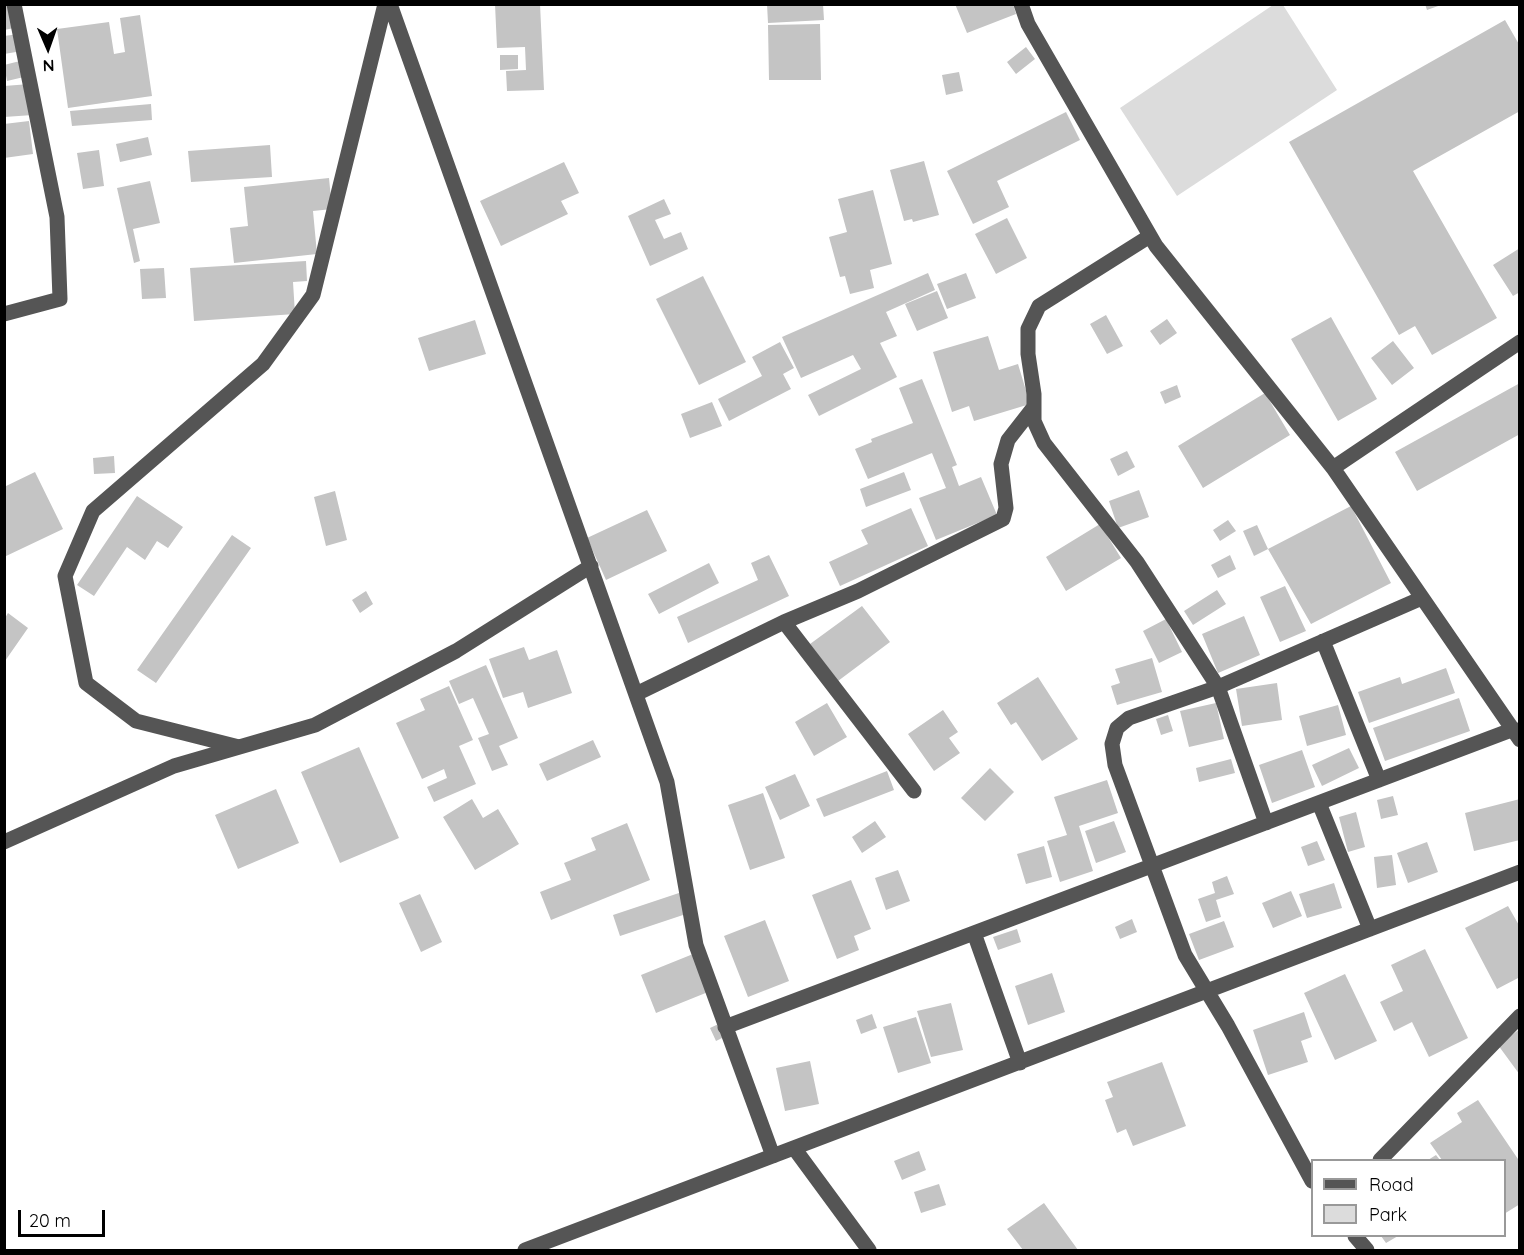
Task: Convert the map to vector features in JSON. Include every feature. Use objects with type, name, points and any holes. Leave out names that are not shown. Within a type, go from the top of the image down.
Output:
[{"type":"street","points":[[4,314],[60,299],[57,217],[14,4]]},
{"type":"street","points":[[388,4],[667,782],[696,945],[773,1156]]},
{"type":"street","points":[[239,747],[136,721],[86,683],[65,576],[93,510],[263,364],[313,295],[388,4]]},
{"type":"street","points":[[725,1027],[1379,780],[1517,734],[1332,468],[1150,236],[1028,24],[1021,4]]},
{"type":"street","points":[[1150,236],[1039,306],[1028,329],[1034,421],[1044,443],[1137,561],[1218,687],[1266,823]]},
{"type":"street","points":[[1332,468],[1520,342]]},
{"type":"street","points":[[636,694],[784,622],[858,591],[1003,519],[1006,508],[1002,482],[1008,440],[1033,408]]},
{"type":"street","points":[[4,842],[174,766],[315,725],[456,651],[591,566]]},
{"type":"street","points":[[1311,1179],[1208,992],[1185,955],[1115,765],[1112,744],[1117,728],[1129,718],[1218,687],[1422,598]]},
{"type":"street","points":[[784,622],[914,791]]},
{"type":"street","points":[[1323,642],[1379,780]]},
{"type":"street","points":[[1319,803],[1370,929]]},
{"type":"street","points":[[525,1251],[1520,872]]},
{"type":"street","points":[[974,933],[1020,1063]]},
{"type":"street","points":[[1382,1159],[1520,1016]]},
{"type":"street","points":[[794,1148],[869,1251]]},
{"type":"street","points":[[1356,1237],[1367,1251]]},
{"type":"green space","points":[[1273,5],[1283,5],[1337,90],[1177,196],[1120,108]]},
{"type":"building","points":[[11,4],[19,27],[4,30],[4,6]]},
{"type":"building","points":[[495,4],[540,4],[544,90],[507,91],[506,71],[526,70],[525,47],[497,48]]},
{"type":"building","points":[[767,4],[823,4],[824,20],[768,23]]},
{"type":"building","points":[[955,4],[1013,4],[1016,14],[967,33]]},
{"type":"building","points":[[1425,4],[1441,4],[1441,5],[1427,10]]},
{"type":"building","points":[[140,15],[152,96],[68,108],[57,29],[109,22],[114,54],[125,52],[120,18]]},
{"type":"building","points":[[1505,20],[1520,46],[1520,111],[1413,171],[1497,318],[1432,355],[1415,326],[1399,335],[1289,142]]},
{"type":"building","points":[[820,24],[821,80],[769,80],[768,25]]},
{"type":"building","points":[[19,34],[22,51],[4,54],[4,36]]},
{"type":"building","points":[[1026,47],[1035,59],[1016,74],[1007,62]]},
{"type":"building","points":[[500,55],[518,55],[518,69],[500,70]]},
{"type":"building","points":[[24,60],[28,76],[7,81],[4,65]]},
{"type":"building","points":[[959,72],[963,91],[946,95],[942,75]]},
{"type":"building","points":[[30,84],[33,115],[4,117],[4,86]]},
{"type":"building","points":[[151,104],[152,120],[72,126],[70,111]]},
{"type":"building","points":[[1066,112],[1080,140],[997,181],[1009,207],[973,224],[947,171]]},
{"type":"building","points":[[29,121],[33,154],[4,158],[4,124]]},
{"type":"building","points":[[148,137],[152,155],[120,162],[116,144]]},
{"type":"building","points":[[270,145],[272,177],[191,182],[188,151]]},
{"type":"building","points":[[99,150],[104,186],[83,189],[77,153]]},
{"type":"building","points":[[924,161],[939,215],[913,222],[912,219],[904,221],[890,170]]},
{"type":"building","points":[[564,162],[579,193],[561,201],[568,214],[501,246],[480,201]]},
{"type":"building","points":[[329,178],[332,209],[313,211],[317,254],[234,263],[230,228],[248,226],[244,187]]},
{"type":"building","points":[[150,181],[160,223],[133,229],[140,261],[134,263],[117,188]]},
{"type":"building","points":[[873,190],[892,264],[870,270],[874,288],[850,294],[845,276],[840,277],[829,237],[847,232],[838,199]]},
{"type":"building","points":[[664,199],[671,214],[655,220],[664,239],[681,232],[688,249],[650,266],[628,216]]},
{"type":"building","points":[[1007,218],[1027,258],[996,274],[975,234]]},
{"type":"building","points":[[1520,248],[1520,292],[1513,296],[1493,265]]},
{"type":"building","points":[[306,261],[307,281],[293,282],[295,314],[194,321],[190,268]]},
{"type":"building","points":[[164,268],[166,298],[142,299],[140,269]]},
{"type":"building","points":[[928,273],[935,290],[886,312],[897,336],[880,343],[897,377],[819,416],[808,395],[861,369],[853,355],[801,378],[782,337]]},
{"type":"building","points":[[966,273],[976,298],[947,309],[937,284]]},
{"type":"building","points":[[703,276],[746,362],[699,385],[656,299]]},
{"type":"building","points":[[937,291],[948,318],[917,331],[905,304]]},
{"type":"building","points":[[1106,315],[1123,346],[1107,354],[1090,324]]},
{"type":"building","points":[[1331,317],[1377,399],[1338,421],[1291,339]]},
{"type":"building","points":[[1167,319],[1177,333],[1160,345],[1150,331]]},
{"type":"building","points":[[475,320],[486,354],[429,371],[418,338]]},
{"type":"building","points":[[988,336],[999,370],[1018,364],[1030,404],[974,421],[969,406],[952,412],[933,352]]},
{"type":"building","points":[[1393,341],[1414,368],[1392,385],[1371,358]]},
{"type":"building","points":[[780,342],[794,368],[783,374],[791,389],[729,421],[718,399],[762,376],[752,357]]},
{"type":"building","points":[[922,379],[957,465],[952,467],[959,486],[981,477],[997,515],[936,540],[919,498],[946,488],[932,453],[868,479],[855,449],[872,442],[871,439],[913,423],[899,388]]},
{"type":"building","points":[[1520,383],[1520,434],[1417,491],[1395,452]]},
{"type":"building","points":[[1177,385],[1181,397],[1165,404],[1160,392]]},
{"type":"building","points":[[1265,393],[1290,435],[1203,488],[1178,446]]},
{"type":"building","points":[[712,402],[722,426],[690,438],[681,414]]},
{"type":"building","points":[[1127,451],[1135,467],[1118,476],[1110,459]]},
{"type":"building","points":[[114,456],[115,473],[94,474],[93,458]]},
{"type":"building","points":[[35,472],[63,529],[4,557],[4,487]]},
{"type":"building","points":[[904,472],[911,490],[866,507],[860,489]]},
{"type":"building","points":[[1139,490],[1149,517],[1118,528],[1109,501]]},
{"type":"building","points":[[335,491],[347,540],[326,546],[314,497]]},
{"type":"building","points":[[137,496],[183,527],[168,548],[157,541],[145,560],[127,547],[94,596],[77,585]]},
{"type":"building","points":[[1351,506],[1391,583],[1311,624],[1268,549]]},
{"type":"building","points":[[911,508],[928,546],[840,586],[829,562],[868,544],[861,530]]},
{"type":"building","points":[[647,510],[667,551],[606,580],[587,538]]},
{"type":"building","points":[[1228,520],[1236,531],[1220,541],[1213,530]]},
{"type":"building","points":[[1100,524],[1121,558],[1066,591],[1046,557]]},
{"type":"building","points":[[1257,525],[1268,549],[1254,556],[1243,531]]},
{"type":"building","points":[[232,535],[251,548],[156,683],[137,670]]},
{"type":"building","points":[[769,555],[789,596],[688,643],[677,617],[758,580],[751,563]]},
{"type":"building","points":[[1230,555],[1236,569],[1218,578],[1211,565]]},
{"type":"building","points":[[709,563],[719,583],[659,614],[648,594]]},
{"type":"building","points":[[1285,586],[1306,631],[1280,642],[1260,597]]},
{"type":"building","points":[[1217,590],[1226,604],[1193,625],[1184,611]]},
{"type":"building","points":[[366,591],[373,604],[360,613],[352,600]]},
{"type":"building","points":[[862,606],[890,642],[838,681],[810,644]]},
{"type":"building","points":[[8,613],[28,628],[5,661],[5,618]]},
{"type":"building","points":[[1244,616],[1260,655],[1218,673],[1202,634]]},
{"type":"building","points":[[1166,619],[1182,652],[1159,663],[1143,631]]},
{"type":"building","points":[[524,647],[529,660],[557,650],[572,693],[528,708],[523,692],[503,698],[489,659]]},
{"type":"building","points":[[1152,658],[1162,692],[1117,705],[1111,686],[1120,683],[1115,669]]},
{"type":"building","points":[[486,665],[518,738],[499,746],[508,765],[492,771],[478,738],[489,734],[473,698],[459,704],[449,681]]},
{"type":"building","points":[[1446,668],[1455,693],[1369,723],[1358,692],[1400,677],[1402,684]]},
{"type":"building","points":[[1038,677],[1078,739],[1042,761],[1016,722],[1011,725],[997,703]]},
{"type":"building","points":[[1277,683],[1282,720],[1242,726],[1236,689]]},
{"type":"building","points":[[449,686],[473,740],[459,746],[476,784],[434,802],[427,787],[447,778],[444,769],[422,779],[396,723],[425,710],[420,699]]},
{"type":"building","points":[[1459,698],[1470,731],[1385,761],[1373,728]]},
{"type":"building","points":[[827,703],[847,737],[814,756],[795,722]]},
{"type":"building","points":[[1216,703],[1224,739],[1189,747],[1180,711]]},
{"type":"building","points":[[1338,705],[1346,735],[1307,746],[1299,716]]},
{"type":"building","points":[[943,710],[958,732],[949,738],[960,753],[934,771],[908,734]]},
{"type":"building","points":[[1168,715],[1173,731],[1161,735],[1156,719]]},
{"type":"building","points":[[593,740],[601,757],[547,781],[539,764]]},
{"type":"building","points":[[359,747],[399,838],[340,863],[301,772]]},
{"type":"building","points":[[1349,748],[1359,768],[1322,786],[1312,765]]},
{"type":"building","points":[[1302,750],[1315,787],[1272,803],[1259,765]]},
{"type":"building","points":[[1231,759],[1235,773],[1199,782],[1196,768]]},
{"type":"building","points":[[990,768],[1014,792],[985,821],[961,798]]},
{"type":"building","points":[[887,771],[894,790],[824,817],[816,799]]},
{"type":"building","points":[[795,774],[810,806],[780,820],[765,787]]},
{"type":"building","points":[[1107,780],[1118,813],[1079,826],[1093,871],[1060,882],[1047,841],[1067,835],[1054,797]]},
{"type":"building","points":[[276,789],[299,843],[238,869],[215,815]]},
{"type":"building","points":[[763,793],[785,858],[750,870],[728,805]]},
{"type":"building","points":[[1393,796],[1398,815],[1381,819],[1377,800]]},
{"type":"building","points":[[472,799],[483,818],[498,809],[519,844],[475,870],[443,817]]},
{"type":"building","points":[[1520,799],[1520,840],[1474,851],[1465,813]]},
{"type":"building","points":[[1356,812],[1365,847],[1348,852],[1339,817]]},
{"type":"building","points":[[875,821],[886,837],[862,853],[852,837]]},
{"type":"building","points":[[1114,821],[1126,852],[1096,863],[1085,831]]},
{"type":"building","points":[[627,823],[650,880],[551,920],[540,892],[571,880],[564,863],[596,850],[591,838]]},
{"type":"building","points":[[1317,841],[1325,860],[1308,866],[1301,847]]},
{"type":"building","points":[[1427,842],[1438,872],[1408,883],[1397,853]]},
{"type":"building","points":[[1044,846],[1052,877],[1026,884],[1017,854]]},
{"type":"building","points":[[1392,855],[1396,885],[1377,888],[1374,857]]},
{"type":"building","points":[[898,870],[910,901],[886,910],[875,878]]},
{"type":"building","points":[[1227,876],[1234,894],[1216,900],[1221,917],[1206,922],[1198,899],[1215,893],[1212,882]]},
{"type":"building","points":[[851,880],[871,929],[854,936],[859,950],[837,959],[812,895]]},
{"type":"building","points":[[1334,883],[1342,908],[1307,918],[1299,894]]},
{"type":"building","points":[[1291,891],[1302,916],[1273,928],[1262,903]]},
{"type":"building","points":[[682,892],[689,913],[620,936],[613,915]]},
{"type":"building","points":[[420,894],[442,942],[421,952],[399,903]]},
{"type":"building","points":[[1508,906],[1520,927],[1520,977],[1497,989],[1465,928]]},
{"type":"building","points":[[1132,919],[1137,932],[1120,939],[1115,927]]},
{"type":"building","points":[[765,920],[789,981],[748,997],[724,936]]},
{"type":"building","points":[[1224,921],[1234,947],[1199,960],[1189,934]]},
{"type":"building","points":[[1017,929],[1021,942],[998,950],[993,937]]},
{"type":"building","points":[[1425,949],[1468,1038],[1429,1057],[1412,1022],[1394,1031],[1380,1002],[1403,991],[1391,965]]},
{"type":"building","points":[[703,950],[718,988],[656,1013],[641,975]]},
{"type":"building","points":[[1052,973],[1065,1012],[1028,1025],[1015,986]]},
{"type":"building","points":[[1345,974],[1377,1041],[1335,1060],[1304,993]]},
{"type":"building","points":[[951,1003],[963,1050],[931,1057],[917,1011]]},
{"type":"building","points":[[1304,1012],[1312,1037],[1301,1041],[1308,1062],[1268,1075],[1253,1030]]},
{"type":"building","points":[[872,1014],[877,1028],[861,1034],[856,1020]]},
{"type":"building","points":[[916,1017],[931,1063],[898,1073],[883,1027]]},
{"type":"building","points":[[729,1019],[734,1032],[716,1041],[710,1028]]},
{"type":"building","points":[[1520,1029],[1520,1075],[1498,1045]]},
{"type":"building","points":[[810,1061],[819,1104],[785,1111],[776,1068]]},
{"type":"building","points":[[1162,1062],[1186,1126],[1133,1146],[1126,1129],[1117,1133],[1105,1100],[1113,1097],[1107,1082]]},
{"type":"building","points":[[1478,1100],[1520,1162],[1520,1204],[1506,1213],[1506,1159],[1441,1159],[1430,1143],[1462,1122],[1457,1113]]},
{"type":"building","points":[[919,1151],[926,1170],[902,1180],[894,1161]]},
{"type":"building","points":[[939,1184],[946,1205],[921,1213],[914,1192]]},
{"type":"building","points":[[1044,1203],[1078,1250],[1023,1250],[1007,1229]]},
{"type":"building","points":[[1382,1237],[1396,1237],[1386,1243]]}]
